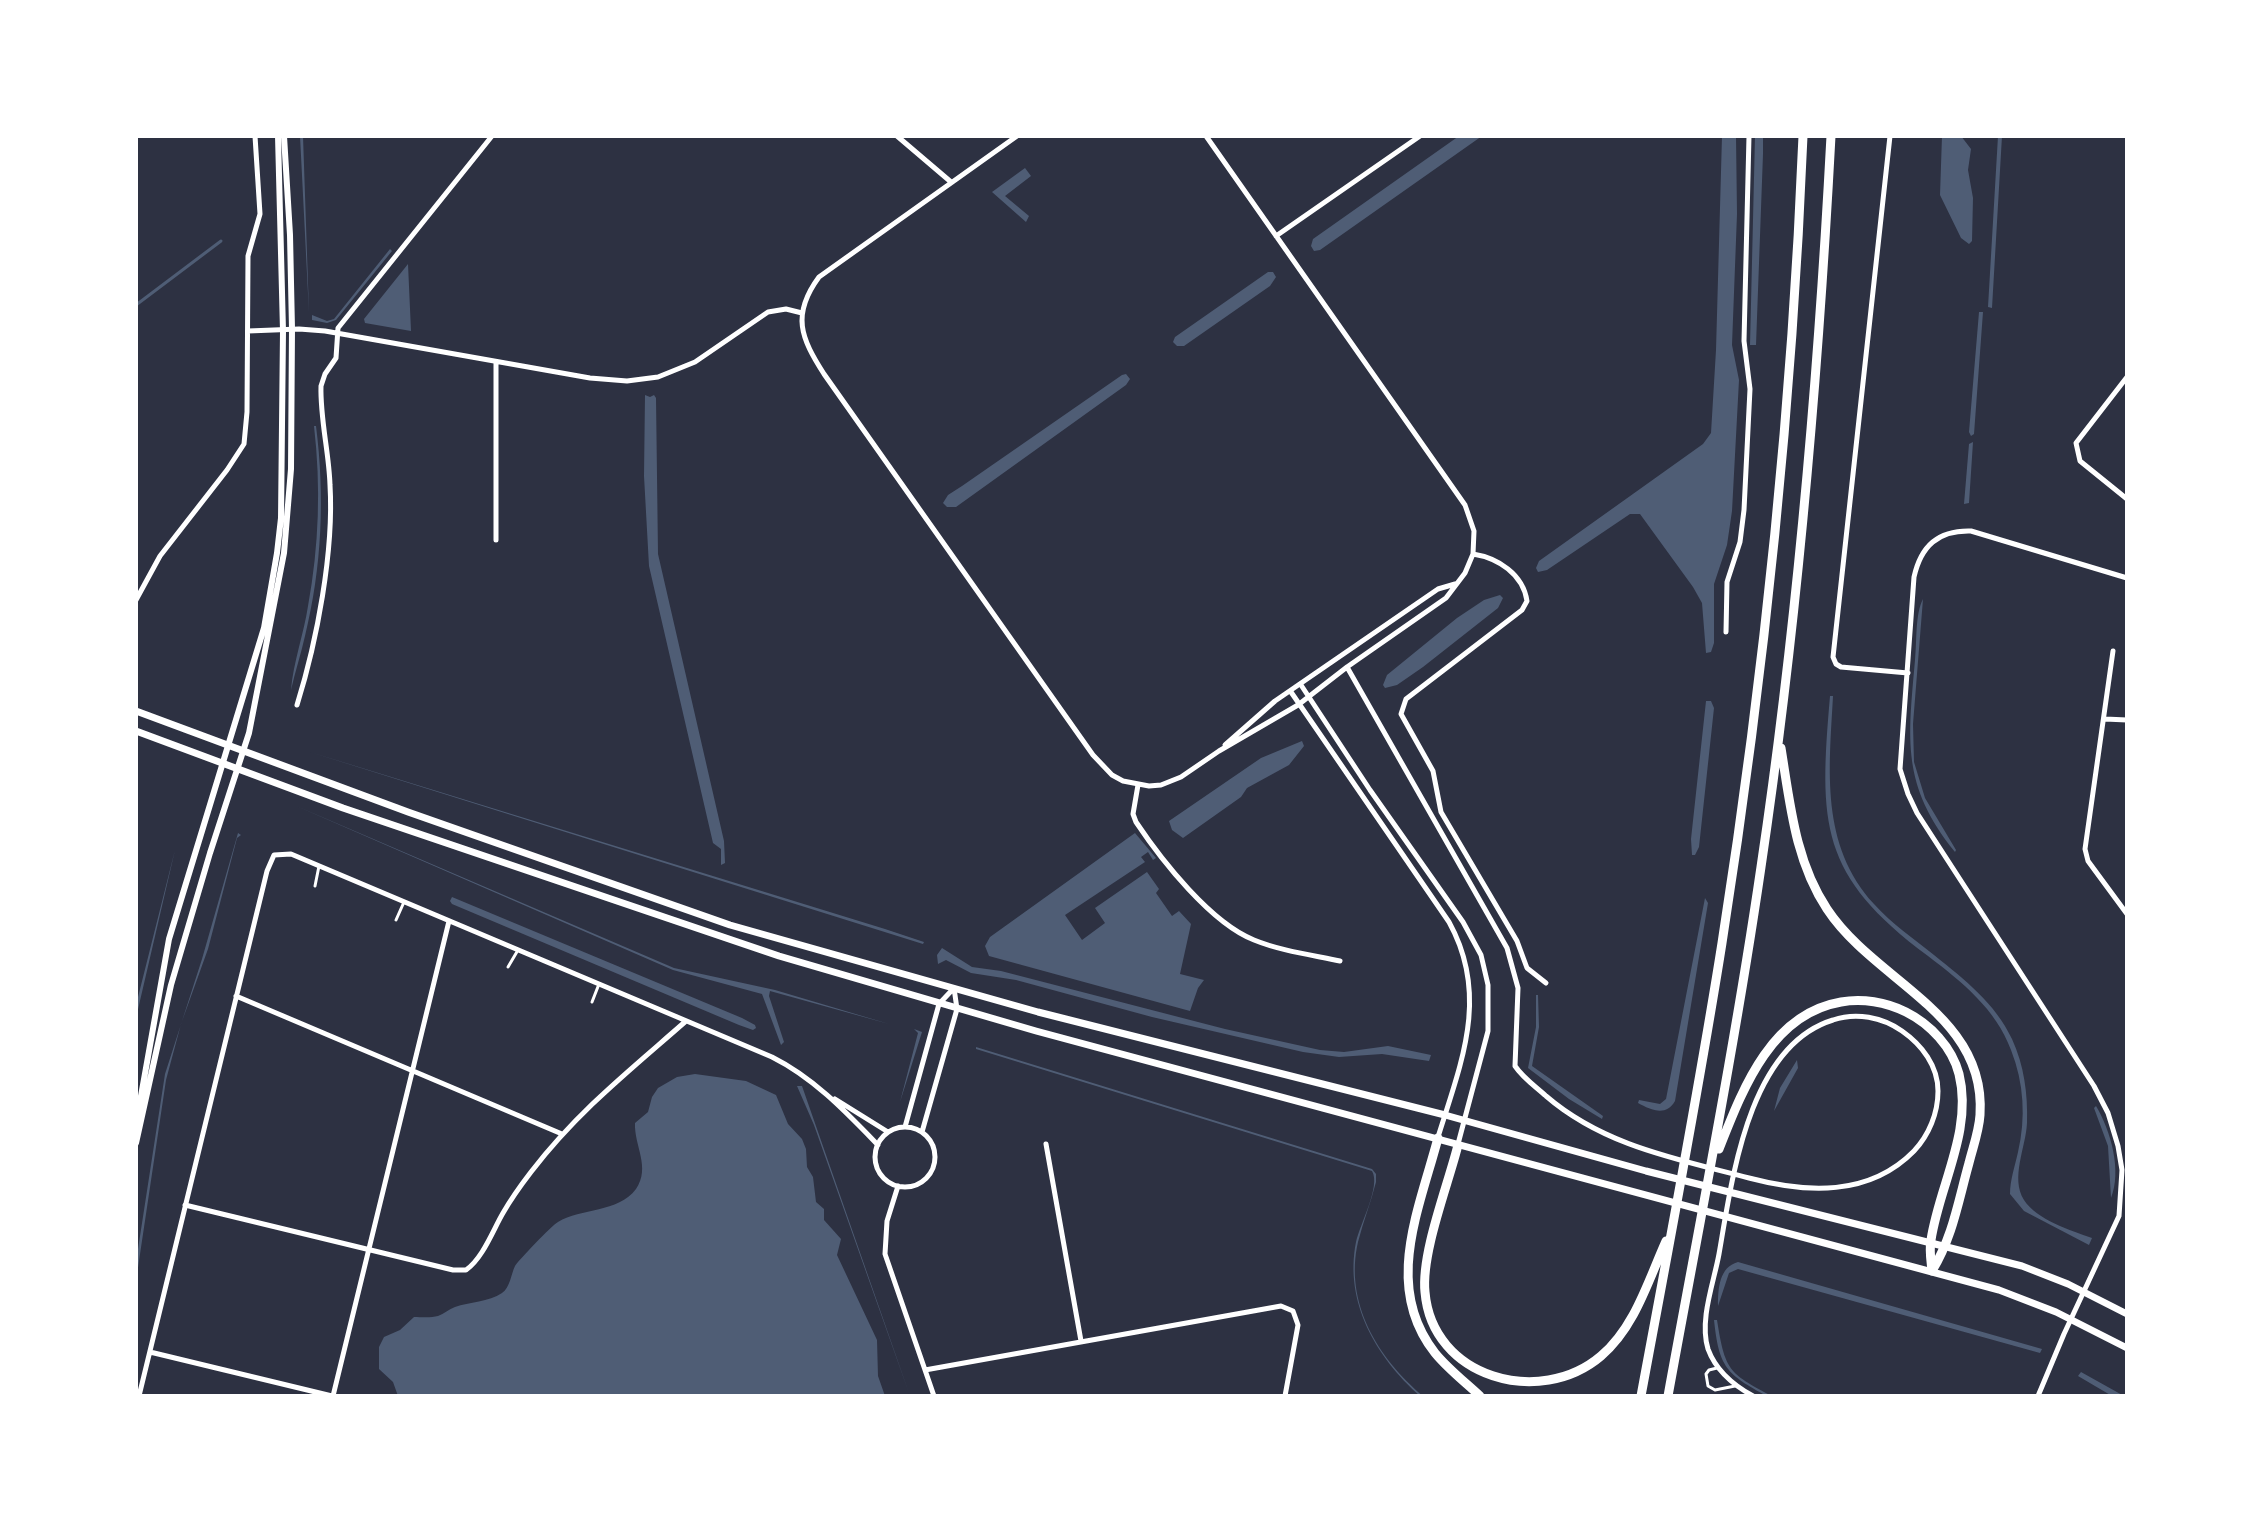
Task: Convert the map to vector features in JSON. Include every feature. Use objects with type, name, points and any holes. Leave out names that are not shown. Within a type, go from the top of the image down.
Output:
[{"type":"highway","points":[[1641,1396],[1722,946],[1757,699],[1783,450],[1803,136]]},
{"type":"highway","points":[[1668,1396],[1712,1169],[1779,737],[1810,441],[1831,136]]},
{"type":"highway","points":[[1779,737],[1800,852],[1826,909],[1846,935],[1870,958],[1949,1023],[1971,1061],[1979,1089],[1980,1116],[1947,1246],[1932,1271]]},
{"type":"highway","points":[[1712,1169],[1753,1072],[1776,1040],[1794,1023],[1817,1009],[1846,1001],[1870,1001],[1894,1006],[1916,1018],[1938,1036],[1955,1062],[1962,1089],[1957,1138],[1930,1242],[1932,1271]]},
{"type":"highway","points":[[1438,1138],[1409,1250],[1406,1270],[1408,1293],[1419,1327],[1429,1345],[1480,1396]]},
{"type":"highway","points":[[1458,1145],[1426,1264],[1426,1300],[1432,1320],[1447,1344],[1467,1364],[1495,1378],[1517,1383],[1548,1382],[1574,1374],[1600,1357],[1619,1337],[1637,1308],[1673,1223]]},
{"type":"main road","points":[[136,711],[660,902],[799,946],[1038,1012],[2022,1266],[2068,1284],[2127,1314]]},
{"type":"main road","points":[[136,731],[343,808],[764,951],[957,1009],[1999,1290],[2056,1312],[2127,1348]]},
{"type":"street","points":[[136,600],[160,556],[244,444],[248,256],[260,214],[255,136]]},
{"type":"street","points":[[136,1143],[171,985],[244,752],[284,553],[291,469],[292,329],[290,235],[281,136]]},
{"type":"street","points":[[136,1124],[169,939],[264,628],[277,553],[281,506],[283,331],[281,136]]},
{"type":"street","points":[[297,705],[310,659],[324,576],[331,488],[321,386],[336,358],[338,328],[492,136]]},
{"type":"street","points":[[897,136],[951,183]]},
{"type":"street","points":[[1017,136],[819,277],[809,290],[802,313],[806,346],[1087,747],[1112,775],[1138,785],[1161,785],[1172,781],[1298,705],[1446,598],[1465,573],[1473,554],[1474,531],[1465,505],[1206,136]]},
{"type":"street","points":[[1276,236],[1420,136]]},
{"type":"street","points":[[1726,632],[1727,582],[1740,542],[1744,510],[1750,389],[1744,341],[1749,136]]},
{"type":"street","points":[[1890,136],[1833,657],[1841,667],[1908,673]]},
{"type":"street","points":[[248,331],[292,329],[337,334],[612,381],[646,379],[676,371],[695,362],[768,312],[786,309],[802,313]]},
{"type":"street","points":[[496,362],[496,540]]},
{"type":"street","points":[[2127,377],[2076,443],[2076,451],[2080,461],[2127,499]]},
{"type":"street","points":[[2038,1396],[2119,1216],[2122,1170],[2108,1113],[2094,1086],[1917,813],[1908,794],[1900,769],[1914,577],[1918,558],[1939,537],[1954,531],[1971,531],[2127,578]]},
{"type":"street","points":[[1473,554],[1496,559],[1504,565],[1523,588],[1527,601],[1522,610],[1406,699],[1401,714],[1433,771],[1441,812],[1517,941],[1524,963],[1546,983]]},
{"type":"street","points":[[1219,751],[1275,701],[1438,589],[1456,584]]},
{"type":"street","points":[[2113,651],[2085,849],[2088,861],[2127,914]]},
{"type":"street","points":[[1347,667],[1507,948],[1519,1006],[1514,1057],[1517,1069],[1552,1101],[1595,1130],[1650,1152],[1749,1178],[1803,1188],[1846,1187],[1878,1177],[1899,1165],[1920,1144],[1935,1116],[1937,1082],[1927,1055],[1893,1025],[1874,1018],[1852,1016],[1828,1021],[1808,1031],[1770,1073],[1736,1160],[1714,1283],[1705,1325],[1707,1347],[1717,1368],[1735,1386],[1753,1396]]},
{"type":"street","points":[[1301,685],[1463,922],[1481,955],[1488,985],[1490,1018],[1458,1145]]},
{"type":"street","points":[[1291,692],[1449,922],[1463,952],[1472,1001],[1465,1043],[1438,1138]]},
{"type":"street","points":[[2105,719],[2127,720]]},
{"type":"street","points":[[1138,785],[1133,814],[1136,822],[1174,873],[1226,923],[1254,940],[1340,961]]},
{"type":"street","points":[[139,1396],[236,996],[274,855],[281,853],[319,866],[783,1062],[827,1095],[888,1132]]},
{"type":"street","points":[[150,1352],[332,1396],[449,921]]},
{"type":"street","points":[[905,1127],[939,1004],[954,988]]},
{"type":"street","points":[[922,1132],[957,1009],[954,988]]},
{"type":"street","points":[[236,996],[562,1134]]},
{"type":"street","points":[[185,1205],[453,1270],[466,1270],[476,1260],[530,1173],[562,1134],[612,1083],[686,1021]]},
{"type":"street","points":[[827,1095],[878,1145]]},
{"type":"street","points":[[905,1127],[922,1132],[933,1144],[935,1152],[933,1169],[922,1182],[907,1187],[898,1186],[881,1175],[875,1155],[888,1132],[905,1127]]},
{"type":"street","points":[[1046,1144],[1081,1341]]},
{"type":"street","points":[[898,1186],[887,1221],[885,1254],[934,1396]]},
{"type":"street","points":[[925,1370],[1285,1307],[1294,1313],[1298,1323],[1285,1396]]},
{"type":"lane","points":[[315,886],[319,866]]},
{"type":"lane","points":[[396,920],[404,902]]},
{"type":"lane","points":[[508,967],[518,950]]},
{"type":"lane","points":[[592,1002],[599,984]]},
{"type":"lane","points":[[1717,1368],[1706,1374],[1708,1386],[1715,1390],[1735,1386]]},
{"type":"water","points":[[300,136],[303,136],[309,313]]},
{"type":"water","points":[[1459,136],[1482,136],[1320,250],[1314,251],[1311,246],[1313,239]]},
{"type":"water","points":[[1722,136],[1736,136],[1737,214],[1732,345],[1739,380],[1732,511],[1727,545],[1714,584],[1714,643],[1711,652],[1706,653],[1702,603],[1640,514],[1630,514],[1547,570],[1538,572],[1536,568],[1539,561],[1703,444],[1711,433]]},
{"type":"water","points":[[1755,136],[1763,136],[1763,154],[1756,345],[1750,345]]},
{"type":"water","points":[[1942,136],[1961,136],[1971,149],[1968,170],[1973,198],[1972,241],[1969,244],[1961,238],[1940,195]]},
{"type":"water","points":[[1998,136],[2002,136],[1992,308],[1988,307]]},
{"type":"water","points":[[1025,168],[1031,176],[1005,196],[1029,216],[1026,222],[992,192]]},
{"type":"water","points":[[390,249],[392,251],[336,320],[327,323],[312,320],[312,315],[327,321],[334,319]]},
{"type":"water","points":[[408,264],[411,331],[365,323],[364,319]]},
{"type":"water","points":[[1268,272],[1273,272],[1276,277],[1270,286],[1184,346],[1173,342],[1175,337]]},
{"type":"water","points":[[1979,312],[1983,312],[1974,434],[1971,436],[1969,432]]},
{"type":"water","points":[[1126,374],[1130,379],[1126,385],[956,507],[947,507],[943,503],[948,495]]},
{"type":"water","points":[[645,395],[656,398],[658,554],[724,841],[725,863],[721,865],[721,849],[713,843],[649,566],[644,476]]},
{"type":"water","points":[[314,426],[320,479],[318,558],[311,610],[291,690],[315,561],[318,471]]},
{"type":"water","points":[[1973,442],[1969,503],[1964,504],[1969,444]]},
{"type":"water","points":[[1500,595],[1503,598],[1498,608],[1423,667],[1397,685],[1385,688],[1383,685],[1387,675],[1457,618],[1484,600]]},
{"type":"water","points":[[1923,599],[1913,724],[1914,762],[1925,798],[1955,852],[1925,805],[1912,761],[1910,738],[1917,620]]},
{"type":"water","points":[[1830,696],[1833,696],[1830,751],[1832,806],[1844,857],[1874,904],[1968,983],[2005,1026],[2020,1059],[2026,1091],[2027,1123],[2019,1172],[2020,1191],[2037,1213],[2055,1224],[2092,1238],[2089,1245],[2024,1211],[2010,1194],[2023,1113],[2019,1075],[2005,1035],[1987,1009],[1965,986],[1892,927],[1865,899],[1846,872],[1834,844],[1827,813],[1825,779]]},
{"type":"water","points":[[1706,701],[1711,701],[1714,708],[1699,847],[1692,855],[1691,839]]},
{"type":"water","points":[[1302,741],[1304,746],[1289,765],[1247,788],[1241,797],[1183,838],[1172,830],[1169,821],[1261,758]]},
{"type":"water","points":[[310,752],[885,929],[924,942],[923,944]]},
{"type":"water","points":[[294,805],[674,968],[775,990],[889,1024],[770,991],[784,1042],[781,1045],[762,994],[673,970]]},
{"type":"water","points":[[238,833],[241,835],[237,838],[208,949],[182,1022]]},
{"type":"water","points":[[1135,833],[1156,858],[1153,860],[1148,852],[1141,857],[1145,862],[1065,915],[1082,940],[1105,923],[1095,908],[1147,872],[1159,889],[1156,893],[1172,916],[1179,911],[1191,924],[1180,974],[1204,980],[1190,1011],[989,956],[985,946],[990,937]]},
{"type":"water","points":[[175,850],[136,1018],[136,1005]]},
{"type":"water","points":[[452,897],[742,1018],[756,1028],[753,1030],[739,1025],[452,904]]},
{"type":"water","points":[[1705,898],[1708,903],[1675,1101],[1663,1111],[1653,1110],[1638,1103],[1639,1100],[1660,1104],[1666,1099]]},
{"type":"water","points":[[942,948],[972,967],[1001,971],[1225,1029],[1320,1050],[1344,1052],[1388,1046],[1431,1055],[1429,1061],[1382,1054],[1339,1057],[1303,1052],[1152,1017],[1016,980],[971,973],[946,960],[938,964],[937,955]]},
{"type":"water","points":[[1536,995],[1539,1027],[1532,1066],[1603,1116],[1602,1119],[1528,1068],[1536,1027]]},
{"type":"water","points":[[181,1026],[166,1080],[136,1281],[136,1262],[165,1074]]},
{"type":"water","points":[[914,1029],[922,1032],[900,1102],[918,1033]]},
{"type":"water","points":[[976,1047],[1372,1169],[1376,1182],[1358,1242],[1356,1286],[1368,1328],[1379,1347],[1423,1396],[1404,1381],[1377,1346],[1367,1327],[1359,1307],[1355,1286],[1354,1264],[1356,1242],[1374,1186],[1372,1171]]},
{"type":"water","points":[[1797,1060],[1798,1068],[1774,1111],[1780,1088]]},
{"type":"water","points":[[695,1074],[746,1081],[776,1095],[788,1124],[802,1139],[807,1167],[813,1177],[816,1202],[824,1209],[824,1220],[841,1239],[837,1255],[877,1340],[878,1376],[885,1396],[398,1396],[393,1382],[379,1369],[379,1347],[384,1337],[400,1330],[414,1317],[438,1316],[455,1307],[497,1296],[507,1288],[517,1263],[555,1225],[628,1197],[636,1189],[642,1173],[635,1123],[648,1112],[658,1088],[677,1077]]},
{"type":"water","points":[[797,1086],[802,1086],[910,1396],[814,1125]]},
{"type":"water","points":[[2096,1106],[2113,1151],[2115,1176],[2111,1198],[2108,1146],[2094,1108]]},
{"type":"water","points":[[1738,1262],[2042,1349],[2040,1353],[1738,1269],[1729,1273],[1718,1306],[1723,1274]]},
{"type":"water","points":[[1714,1320],[1717,1320],[1723,1350],[1731,1368],[1772,1396],[1742,1381],[1727,1367],[1719,1349]]},
{"type":"water","points":[[2081,1372],[2124,1396],[2112,1396],[2078,1376]]},
{"type":"waterway","points":[[136,305],[221,241]]}]
